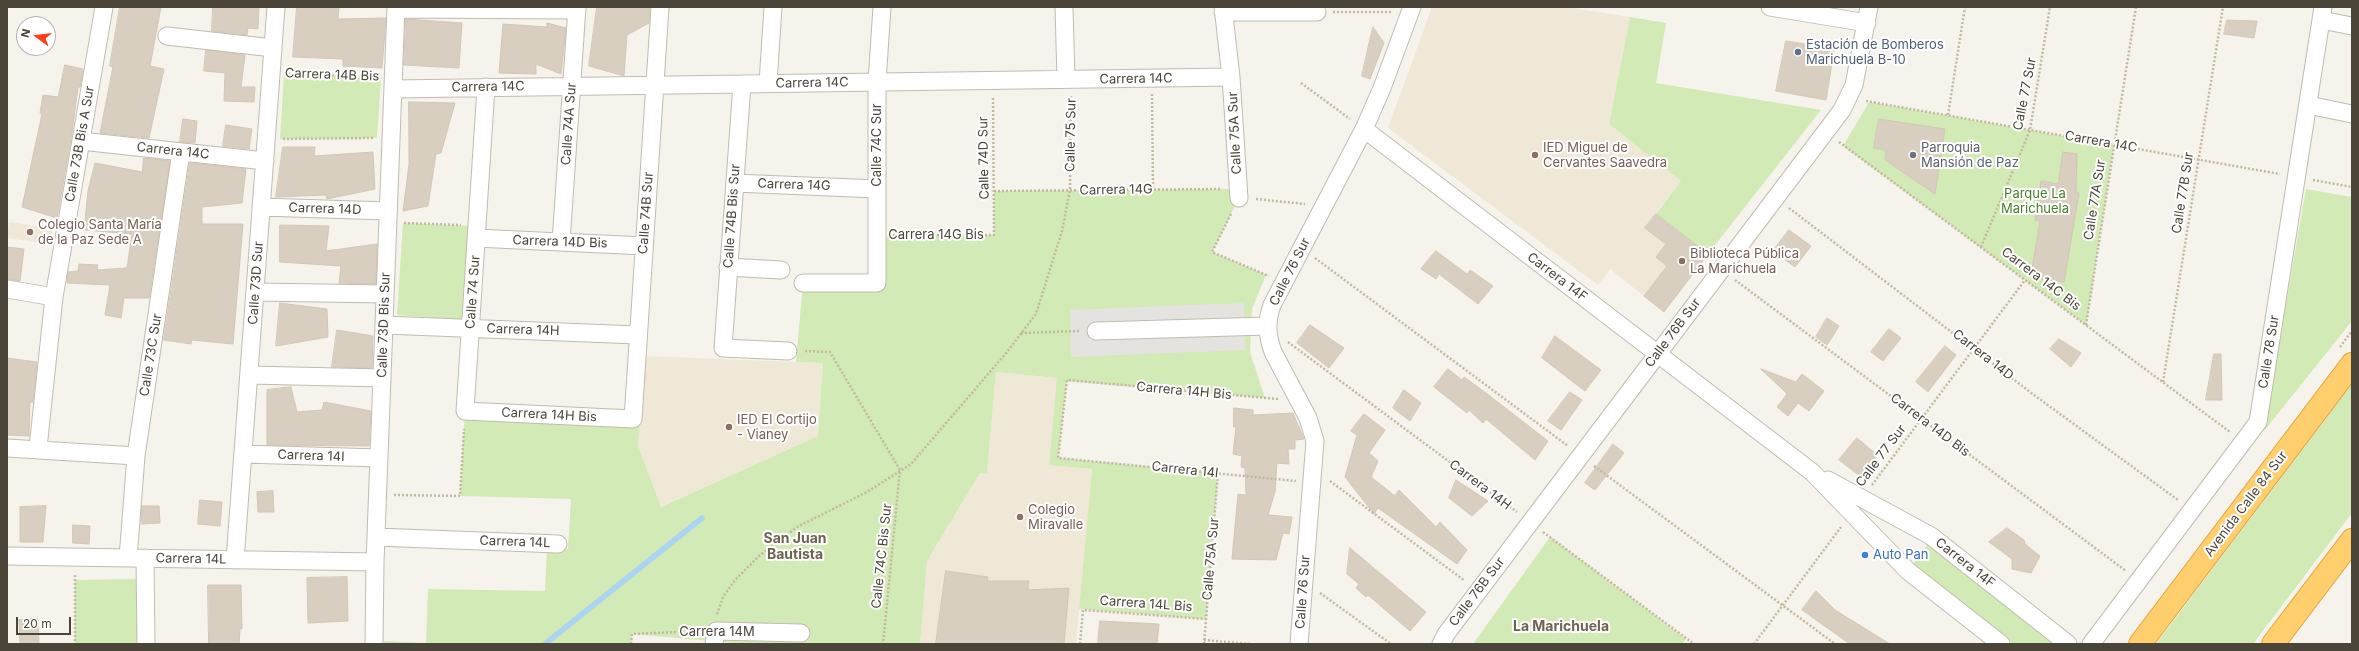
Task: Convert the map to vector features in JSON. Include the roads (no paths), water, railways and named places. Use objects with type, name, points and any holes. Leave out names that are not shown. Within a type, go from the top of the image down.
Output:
[{"type":"highway","name":"Avenida Calle 84 Sur","points":[[2140,644],[2352,364]]},
{"type":"highway","points":[[2273,644],[2352,540]]},
{"type":"street","name":"Calle 73B Bis A Sur","points":[[38,448],[54,297],[104,7]]},
{"type":"street","name":"Calle 73D Sur","points":[[236,560],[276,7]]},
{"type":"street","name":"Calle 74B Sur","points":[[633,419],[660,7]]},
{"type":"street","points":[[768,84],[773,7]]},
{"type":"street","name":"Calle 74C Sur","points":[[803,283],[877,284],[877,82],[882,7]]},
{"type":"street","name":"Calle 75 Sur","points":[[1064,7],[1069,79]]},
{"type":"street","points":[[1770,7],[1868,15]]},
{"type":"street","points":[[396,8],[577,9]]},
{"type":"street","name":"Calle 73D Bis Sur","points":[[374,644],[375,562],[396,8]]},
{"type":"street","name":"Calle 74A Sur","points":[[561,242],[577,9]]},
{"type":"street","points":[[1223,9],[1316,12]]},
{"type":"street","name":"Calle 75A Sur","points":[[1223,9],[1231,78],[1238,193]]},
{"type":"street","name":"Calle 76 Sur","points":[[1299,644],[1322,482],[1312,426],[1273,352],[1267,326],[1272,305],[1364,129],[1382,88],[1411,10]]},
{"type":"street","points":[[2322,13],[2352,26]]},
{"type":"street","name":"Calle 78 Sur","points":[[2091,644],[2258,422],[2322,13]]},
{"type":"street","name":"Calle 76B Sur","points":[[1441,644],[1478,591],[1826,132],[1849,98],[1854,85],[1868,15]]},
{"type":"street","points":[[167,36],[273,48]]},
{"type":"street","name":"Carrera 14C","points":[[393,83],[486,87],[1231,78]]},
{"type":"street","name":"Calle 74B Bis Sur","points":[[742,84],[723,348],[788,351]]},
{"type":"street","name":"Calle 74 Sur","points":[[465,411],[486,87]]},
{"type":"street","points":[[2308,105],[2352,114]]},
{"type":"street","name":"Carrera 14F","points":[[1364,129],[1857,506],[1908,571],[2001,644]]},
{"type":"street","name":"Carrera 14C","points":[[81,141],[265,161]]},
{"type":"street","name":"Calle 73C Sur","points":[[128,558],[136,456],[181,152]]},
{"type":"street","name":"Carrera 14G","points":[[735,183],[877,188]]},
{"type":"street","name":"Carrera 14D","points":[[261,207],[388,217]]},
{"type":"street","name":"Carrera 14D Bis","points":[[477,232],[561,242],[644,246]]},
{"type":"street","points":[[728,267],[781,270]]},
{"type":"street","points":[[7,289],[54,297]]},
{"type":"street","points":[[255,292],[385,294]]},
{"type":"street","name":"Carrera 14H","points":[[384,325],[638,334]]},
{"type":"street","points":[[1096,331],[1267,326]]},
{"type":"street","points":[[249,375],[382,378]]},
{"type":"street","name":"Carrera 14H Bis","points":[[465,411],[633,419]]},
{"type":"street","points":[[7,448],[38,448],[136,456]]},
{"type":"street","name":"Carrera 14I","points":[[243,454],[379,458]]},
{"type":"street","name":"Carrera 14F","points":[[1857,506],[1931,536],[2068,644]]},
{"type":"street","name":"Carrera 14L","points":[[376,537],[558,544]]},
{"type":"street","name":"Carrera 14L","points":[[7,556],[375,562]]},
{"type":"street","points":[[145,558],[146,644]]},
{"type":"street","name":"Carrera 14M","points":[[715,637],[802,634]]},
{"type":"waterway","points":[[545,644],[702,518]]},
{"type":"place","name":"Estación de Bomberos Marichuela B-10","points":[[1798,52]]},
{"type":"place","name":"IED Miguel de Cervantes Saavedra","points":[[1535,155]]},
{"type":"place","name":"Parroquia Mansión de Paz","points":[[1913,155]]},
{"type":"place","name":"Colegio Santa María de la Paz Sede A","points":[[30,232]]},
{"type":"place","name":"Biblioteca Pública La Marichuela","points":[[1682,261]]},
{"type":"place","name":"IED El Cortijo - Vianey","points":[[729,427]]},
{"type":"place","name":"Colegio Miravalle","points":[[1020,517]]},
{"type":"place","name":"Auto Pan","points":[[1865,555]]},
{"type":"district","name":"San Juan Bautista","points":[[795,548]]},
{"type":"district","name":"La Marichuela","points":[[1561,627]]},
{"type":"park label","name":"Parque La Marichuela","points":[[2035,202]]}]
